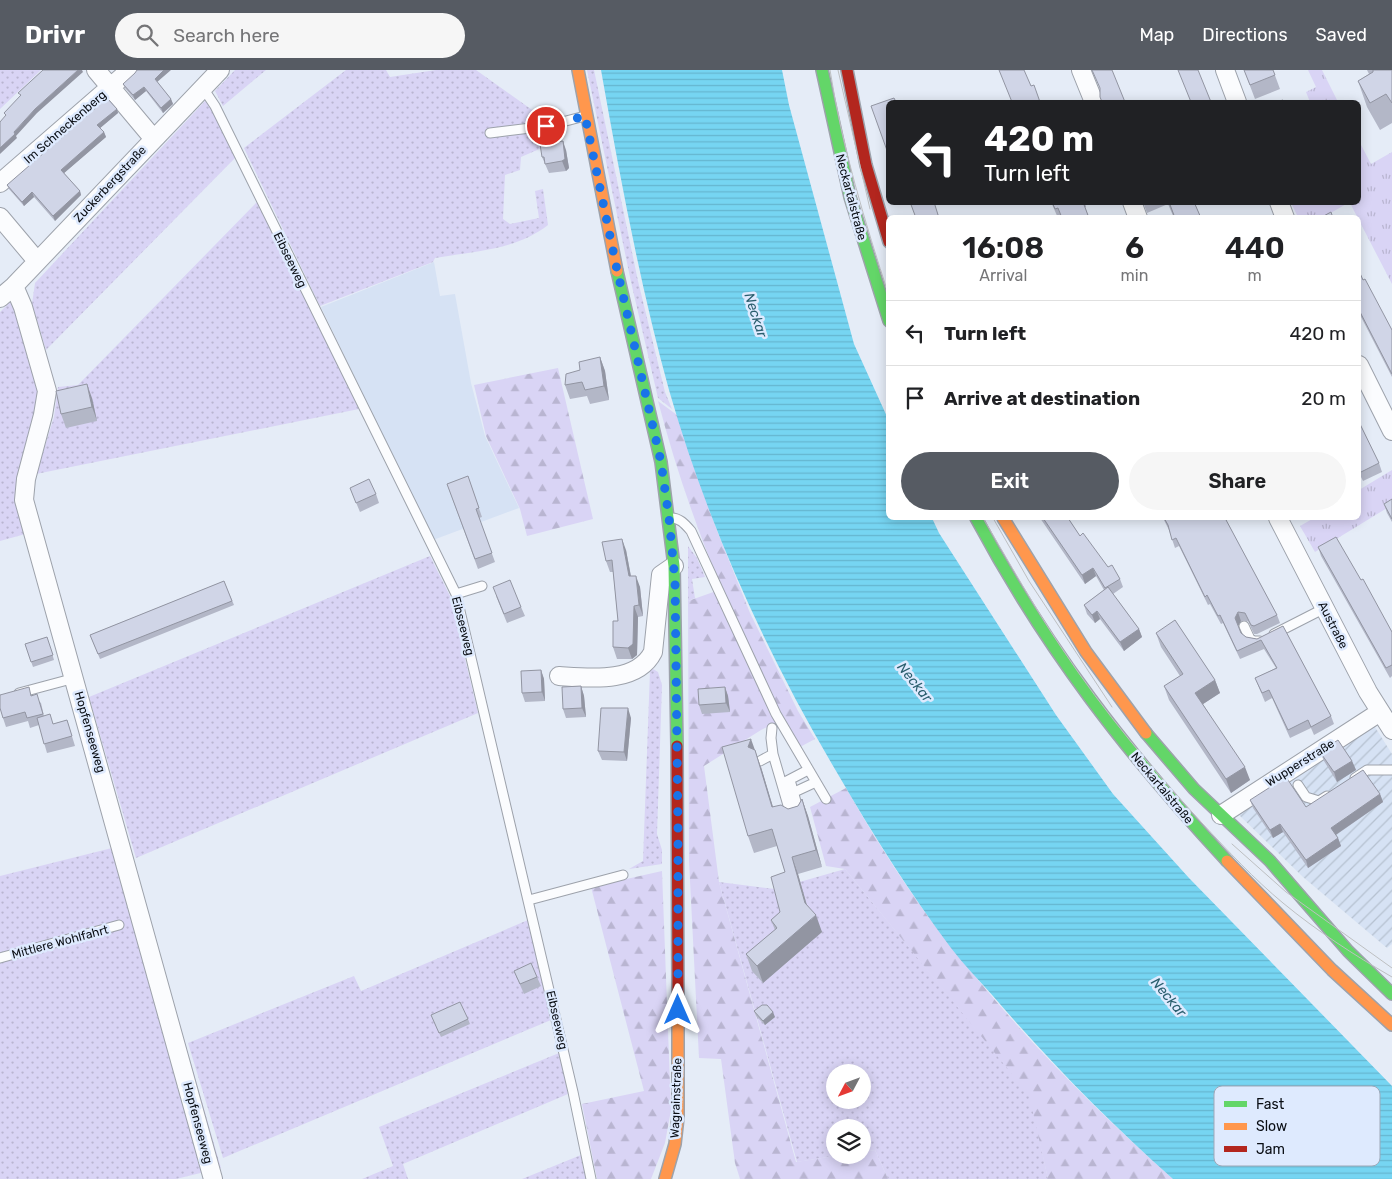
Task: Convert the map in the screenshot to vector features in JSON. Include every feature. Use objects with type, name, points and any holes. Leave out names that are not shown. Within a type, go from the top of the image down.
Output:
[{"type":"main road","name":"Wagrainstraße","points":[[578,70],[585,116],[616,265],[661,462],[674,566],[678,829],[678,1117],[675,1144],[665,1179]]},
{"type":"main road","name":"Neckartalstraße","points":[[822,70],[832,126],[856,219],[886,312]]},
{"type":"main road","name":"Neckartalstraße","points":[[847,70],[866,165],[886,232]]},
{"type":"main road","name":"Neckartalstraße","points":[[977,520],[1018,593],[1059,655],[1104,718],[1158,784],[1230,866],[1392,1025]]},
{"type":"main road","name":"Neckartalstraße","points":[[1004,520],[1058,610],[1127,709],[1182,777],[1282,872],[1346,949],[1392,994]]},
{"type":"street","points":[[96,70],[153,138]]},
{"type":"street","name":"Im Schneckenberg","points":[[0,183],[130,70]]},
{"type":"street","name":"Zuckerbergstraße","points":[[0,298],[14,286],[153,138],[220,70]]},
{"type":"street","points":[[1081,70],[1093,100]]},
{"type":"street","points":[[1225,70],[1236,100]]},
{"type":"street","points":[[0,217],[37,261]]},
{"type":"street","name":"Hopfenseeweg","points":[[14,286],[24,307],[47,391],[43,415],[26,479],[24,500],[213,1179]]},
{"type":"street","points":[[1361,369],[1392,431]]},
{"type":"street","name":"Austraße","points":[[1279,520],[1380,712],[1392,730]]},
{"type":"street","points":[[559,676],[606,679],[636,668],[649,660],[653,652],[661,575],[674,566]]},
{"type":"street","name":"Wupperstraße","points":[[1221,815],[1380,712]]},
{"type":"lane","name":"Eibseeweg","points":[[203,88],[215,106],[456,594],[529,900],[591,1179]]},
{"type":"lane","points":[[490,133],[546,126],[585,116]]},
{"type":"lane","points":[[669,518],[674,518],[684,523],[694,537],[729,617],[776,714],[826,799]]},
{"type":"lane","points":[[456,594],[482,586]]},
{"type":"lane","points":[[1244,626],[1250,639],[1258,641],[1325,608]]},
{"type":"lane","points":[[6,697],[74,678]]},
{"type":"lane","points":[[772,728],[773,754],[786,782],[796,819]]},
{"type":"lane","points":[[760,761],[773,754]]},
{"type":"lane","points":[[786,782],[808,770]]},
{"type":"lane","points":[[1298,785],[1306,797],[1319,801],[1367,770],[1392,770]]},
{"type":"lane","points":[[789,794],[816,782]]},
{"type":"lane","points":[[529,900],[623,875]]},
{"type":"lane","name":"Mittlere Wohlfahrt","points":[[0,958],[119,925]]},
{"type":"shaded area","points":[[434,262],[440,296],[455,294],[471,383],[485,436],[519,508],[433,540],[321,307]]},
{"type":"shaded area","points":[[1368,725],[1375,727],[1392,754],[1392,944],[1387,948],[1303,877],[1238,814]]},
{"type":"green space","points":[[0,70],[41,70],[0,109]]},
{"type":"green space","points":[[235,70],[266,70],[223,106],[215,91]]},
{"type":"green space","points":[[346,70],[386,70],[390,77],[436,70],[476,70],[542,117],[551,136],[544,147],[521,157],[520,170],[505,175],[503,219],[510,224],[539,218],[535,191],[543,189],[548,225],[536,233],[509,245],[435,258],[433,262],[320,306],[244,148]]},
{"type":"green space","points":[[587,70],[594,70],[638,281],[665,392],[672,409],[658,398],[631,282]]},
{"type":"green space","points":[[1308,70],[1322,70],[1337,100],[1309,100],[1306,92],[1316,87]]},
{"type":"green space","points":[[207,99],[236,157],[46,350],[32,304],[35,283]]},
{"type":"green space","points":[[1361,145],[1371,164],[1392,152],[1392,284],[1361,224],[1361,215],[1356,215],[1351,205],[1361,205]]},
{"type":"green space","points":[[258,201],[359,409],[36,474],[54,417],[58,387],[78,385]]},
{"type":"green space","points":[[1292,205],[1345,205],[1327,215],[1297,215]]},
{"type":"green space","points":[[10,302],[16,312],[40,392],[29,533],[0,541],[0,312]]},
{"type":"green space","points":[[558,368],[593,519],[527,536],[520,509],[486,436],[474,385]]},
{"type":"green space","points":[[658,401],[677,415],[716,528],[750,613],[798,711],[815,739],[800,747],[783,719],[761,730],[704,766],[719,882],[796,1162],[826,1157],[826,1164],[871,1164],[871,1151],[875,1150],[888,1179],[740,1179],[735,1163],[721,1059],[699,1058],[689,861],[688,601],[722,589],[703,543]]},
{"type":"green space","points":[[1392,470],[1392,505],[1315,552],[1300,526],[1310,520],[1361,520],[1361,489]]},
{"type":"green space","points":[[688,546],[697,558],[705,577],[692,579],[695,598],[688,601]]},
{"type":"green space","points":[[430,556],[450,596],[478,713],[136,858],[89,697]]},
{"type":"green space","points":[[653,669],[658,672],[662,685],[657,834],[662,850],[662,864],[629,869],[643,861],[650,671]]},
{"type":"green space","points":[[846,788],[910,891],[978,980],[1058,1069],[1114,1125],[1173,1179],[1048,1179],[1029,1095],[845,869],[826,866],[810,807]]},
{"type":"green space","points":[[128,844],[221,1168],[176,1179],[0,1179],[0,876]]},
{"type":"green space","points":[[845,869],[1030,1095],[1048,1179],[888,1179],[875,1150],[871,1151],[871,1119],[826,1119],[826,1157],[797,1162],[719,882],[775,889]]},
{"type":"green space","points":[[662,871],[671,1110],[665,1143],[651,1179],[597,1179],[582,1104],[644,1091],[591,887]]},
{"type":"green space","points":[[528,920],[551,1020],[223,1158],[188,1043],[354,976],[361,991]]},
{"type":"green space","points":[[559,1053],[568,1094],[403,1164],[408,1179],[362,1179],[393,1166],[379,1127]]},
{"type":"green space","points":[[581,1155],[586,1179],[522,1179]]},
{"type":"water","name":"Neckar","points":[[601,70],[782,70],[789,105],[854,344],[886,414],[886,520],[933,520],[939,533],[1056,715],[1113,794],[1189,878],[1392,1086],[1392,1179],[1173,1179],[1080,1090],[1014,1020],[951,948],[879,842],[813,730],[764,637],[721,540],[702,491],[669,390],[631,231]]},
{"type":"building","points":[[43,70],[78,70],[35,109],[14,132],[15,134],[0,148],[0,122],[6,115],[4,113],[21,95],[18,93]]},
{"type":"building","points":[[137,70],[164,70],[155,79],[171,99],[161,108],[144,87],[133,95],[123,84]]},
{"type":"building","points":[[999,70],[1024,70],[1031,86],[1034,85],[1039,100],[1011,100]]},
{"type":"building","points":[[1092,70],[1112,70],[1124,100],[1101,100],[1100,88]]},
{"type":"building","points":[[1178,70],[1198,70],[1210,100],[1190,100]]},
{"type":"building","points":[[1244,70],[1273,70],[1275,75],[1250,85]]},
{"type":"building","points":[[1373,70],[1392,70],[1392,103],[1386,94],[1370,103],[1358,81],[1373,72]]},
{"type":"building","points":[[107,98],[117,109],[97,125],[104,132],[61,170],[80,191],[53,216],[32,192],[22,202],[7,185]]},
{"type":"building","points":[[886,101],[886,148],[871,106]]},
{"type":"building","points":[[563,141],[565,159],[545,164],[540,144]]},
{"type":"building","points":[[911,205],[935,205],[938,215],[915,215]]},
{"type":"building","points":[[1053,205],[1084,205],[1088,215],[1061,215],[1058,208],[1055,209]]},
{"type":"building","points":[[1170,205],[1195,205],[1200,215],[1174,215]]},
{"type":"building","points":[[1361,276],[1363,280],[1365,279],[1392,330],[1392,374],[1361,314]]},
{"type":"building","points":[[600,357],[604,386],[585,390],[582,382],[565,385],[566,374],[580,370],[579,362]]},
{"type":"building","points":[[87,384],[92,407],[61,414],[56,391]]},
{"type":"building","points":[[1361,426],[1379,463],[1361,472]]},
{"type":"building","points":[[468,476],[479,508],[476,509],[492,553],[475,559],[447,484]]},
{"type":"building","points":[[369,479],[376,494],[356,503],[350,488]]},
{"type":"building","points":[[1392,499],[1392,519],[1384,504]]},
{"type":"building","points":[[1044,520],[1069,520],[1080,536],[1083,533],[1108,567],[1112,565],[1120,579],[1105,588],[1093,568],[1082,575]]},
{"type":"building","points":[[1165,520],[1226,520],[1277,615],[1254,626],[1251,625],[1245,613],[1238,612],[1235,618],[1241,633],[1246,637],[1257,639],[1283,626],[1331,716],[1311,727],[1308,720],[1288,730],[1269,690],[1262,693],[1255,678],[1277,668],[1261,640],[1237,651],[1220,615],[1218,616],[1207,595],[1205,597],[1176,538],[1172,540]]},
{"type":"building","points":[[1336,537],[1361,580],[1363,579],[1392,632],[1392,665],[1386,668],[1318,547]]},
{"type":"building","points":[[622,539],[629,576],[636,576],[639,605],[634,606],[633,644],[628,648],[613,647],[613,621],[618,621],[612,560],[606,561],[602,542]]},
{"type":"building","points":[[510,580],[521,607],[504,614],[493,587]]},
{"type":"building","points":[[224,581],[232,601],[98,654],[90,635]]},
{"type":"building","points":[[1108,587],[1139,629],[1120,642],[1097,611],[1092,615],[1084,605]]},
{"type":"building","points":[[1175,620],[1215,680],[1195,693],[1245,767],[1226,779],[1164,686],[1183,674],[1156,633]]},
{"type":"building","points":[[47,637],[53,655],[31,662],[25,644]]},
{"type":"building","points":[[541,670],[542,692],[522,693],[521,671]]},
{"type":"building","points":[[581,686],[582,708],[563,709],[562,687]]},
{"type":"building","points":[[29,687],[31,696],[37,694],[43,714],[27,718],[25,712],[3,718],[0,708],[0,695]]},
{"type":"building","points":[[725,687],[726,703],[699,705],[698,689]]},
{"type":"building","points":[[601,708],[628,708],[624,752],[598,751]]},
{"type":"building","points":[[50,714],[53,724],[67,720],[72,736],[44,744],[37,718]]},
{"type":"building","points":[[751,739],[748,747],[755,750],[772,807],[781,805],[788,809],[798,806],[802,799],[816,850],[792,857],[805,903],[816,915],[757,966],[746,954],[777,928],[771,920],[780,912],[771,877],[785,872],[772,829],[748,836],[722,747]]},
{"type":"building","points":[[1338,740],[1352,761],[1334,772],[1320,752]]},
{"type":"building","points":[[1363,770],[1380,794],[1331,828],[1338,838],[1306,860],[1280,824],[1270,830],[1250,800],[1286,777],[1306,807]]},
{"type":"building","points":[[531,963],[537,977],[520,984],[514,971]]},
{"type":"building","points":[[460,1002],[468,1019],[439,1033],[431,1015]]},
{"type":"building","points":[[762,1005],[767,1005],[773,1012],[763,1021],[754,1011]]},
{"type":"tram line","points":[[830,70],[848,156],[886,286]]},
{"type":"tram line","points":[[838,70],[870,209]]},
{"type":"tram line","points":[[984,520],[1042,617],[1095,696],[1129,740],[1183,803],[1241,864],[1283,903],[1336,942],[1392,977]]},
{"type":"tram line","points":[[994,520],[1029,581],[1112,707]]},
{"type":"tram line","points":[[1232,844],[1286,892],[1392,968]]},
{"type":"traffic: fast","points":[[822,70],[850,197],[886,311]]},
{"type":"traffic: fast","points":[[617,271],[661,462],[674,566],[677,746]]},
{"type":"traffic: fast","points":[[977,520],[1031,612],[1090,698],[1155,780],[1227,861]]},
{"type":"traffic: fast","points":[[1146,733],[1194,789],[1270,861],[1348,951],[1392,994]]},
{"type":"traffic: slow","points":[[578,70],[617,271]]},
{"type":"traffic: slow","points":[[1004,520],[1086,652],[1146,733]]},
{"type":"traffic: slow","points":[[1227,861],[1332,970],[1392,1025]]},
{"type":"traffic: slow","points":[[665,1179],[675,1144],[678,1117],[678,1000]]},
{"type":"traffic: jam","points":[[847,70],[866,165],[886,232]]},
{"type":"traffic: jam","points":[[677,746],[678,1000]]},
{"type":"route","points":[[546,126],[585,116],[616,265],[666,486],[675,580],[678,1010]]}]
